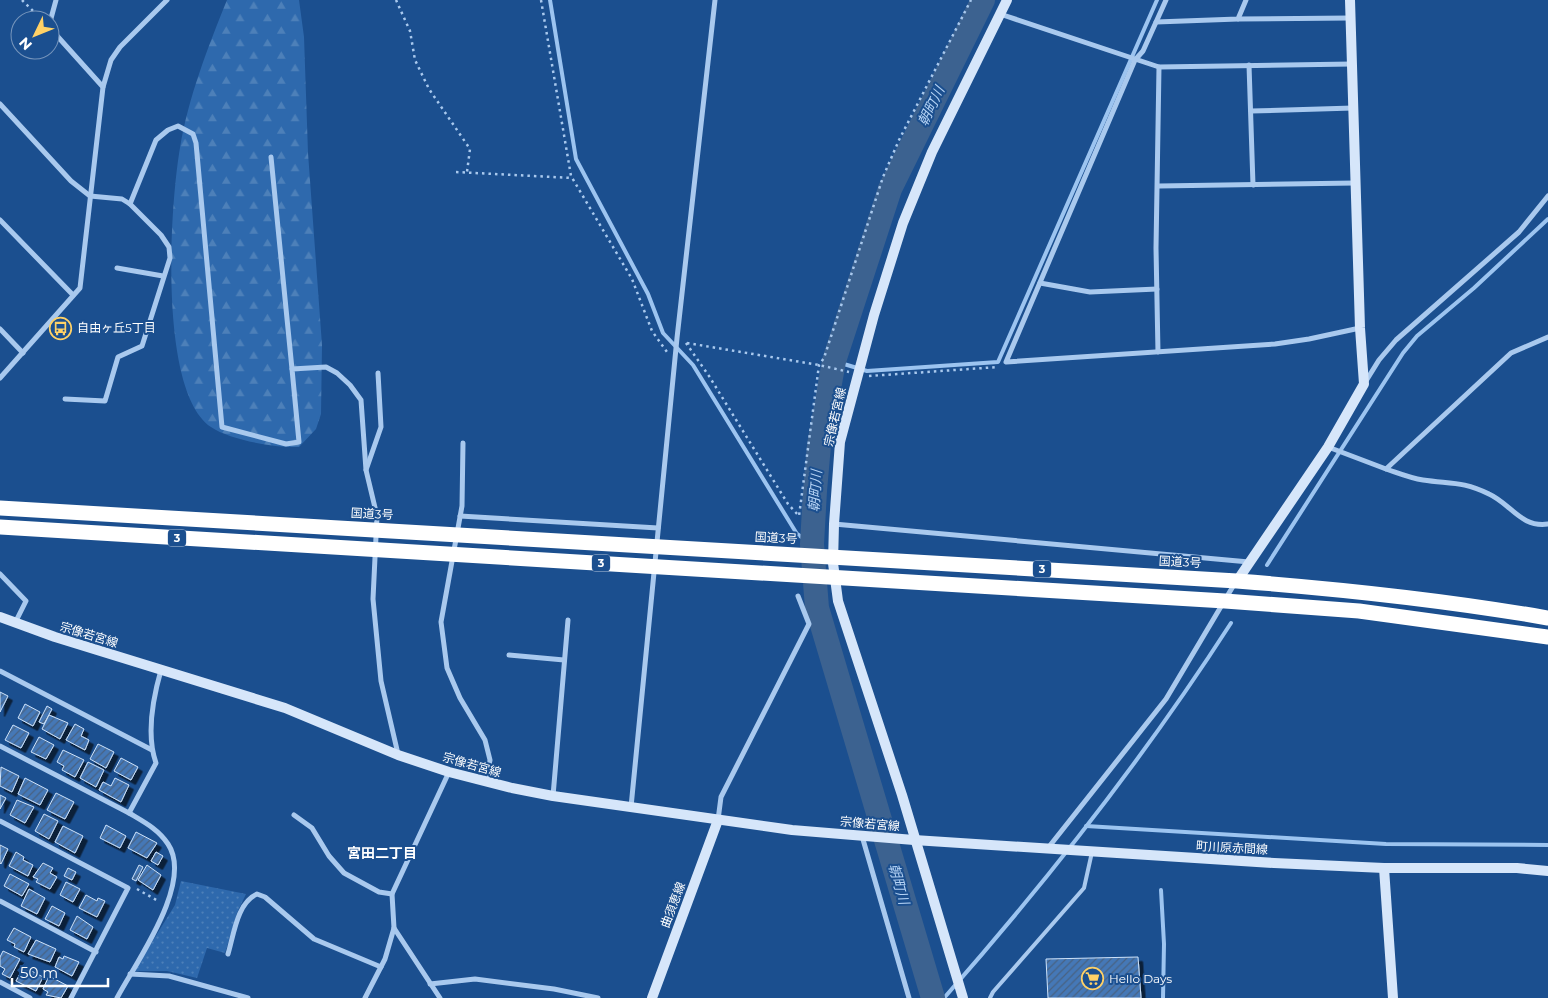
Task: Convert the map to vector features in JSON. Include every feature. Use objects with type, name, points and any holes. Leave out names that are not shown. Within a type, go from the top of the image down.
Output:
[{"type":"highway","name":"国道3号","points":[[0,508],[1237,581],[1349,590],[1476,606],[1548,618]]},
{"type":"highway","name":"3","points":[[0,527],[1225,601],[1359,611],[1548,637]]},
{"type":"main road","name":"宗像若宮線","points":[[0,617],[161,670],[223,687],[285,708],[398,754],[449,772],[486,782],[552,796],[718,820],[914,840],[902,796],[838,601],[833,563],[840,442],[902,223],[932,152],[1007,0]]},
{"type":"main road","points":[[1237,581],[1328,447],[1364,384],[1360,328],[1350,0]]},
{"type":"main road","name":"曲須恵線","points":[[652,998],[718,820]]},
{"type":"main road","points":[[914,840],[963,998]]},
{"type":"main road","name":"町川原赤間線","points":[[914,840],[1384,868],[1517,868],[1548,871]]},
{"type":"main road","points":[[1384,868],[1393,998]]},
{"type":"street","points":[[0,378],[80,288],[104,87],[112,60],[120,47],[167,0]]},
{"type":"street","points":[[631,807],[677,338],[716,0]]},
{"type":"street","points":[[1166,0],[1143,51],[1136,60],[1006,362],[1274,344],[1360,328]]},
{"type":"street","points":[[1238,20],[1246,0]]},
{"type":"street","points":[[1000,14],[1159,67],[1352,64]]},
{"type":"street","points":[[1156,22],[1350,18]]},
{"type":"street","points":[[60,39],[104,87]]},
{"type":"street","points":[[1250,65],[1253,184]]},
{"type":"street","points":[[1158,352],[1159,67]]},
{"type":"street","points":[[0,104],[71,181],[90,196],[122,200],[130,204],[169,246],[170,258],[142,346],[118,357],[105,401],[65,398]]},
{"type":"street","points":[[1251,111],[1354,108]]},
{"type":"street","points":[[130,204],[156,140],[168,130],[178,126],[193,134],[196,143],[222,427],[286,444],[299,442],[271,157]]},
{"type":"street","points":[[1159,186],[1356,183]]},
{"type":"street","points":[[1364,384],[1379,360],[1396,340],[1519,232],[1547,200]]},
{"type":"street","points":[[0,220],[73,295]]},
{"type":"street","points":[[117,268],[163,276]]},
{"type":"street","points":[[1040,283],[1090,292],[1157,289]]},
{"type":"street","points":[[0,329],[24,352]]},
{"type":"street","points":[[1386,469],[1511,353],[1548,337]]},
{"type":"street","points":[[292,370],[326,367],[338,373],[361,400],[366,470],[377,516],[373,599],[380,681],[398,754]]},
{"type":"street","points":[[366,470],[381,427],[378,373]]},
{"type":"street","points":[[463,443],[460,516],[441,622],[442,647],[447,668],[460,698],[485,740],[490,760],[486,782]]},
{"type":"street","points":[[1328,447],[1386,469],[1422,480],[1454,482],[1475,486],[1498,498],[1519,517],[1537,526],[1548,524]]},
{"type":"street","points":[[460,516],[658,528]]},
{"type":"street","points":[[834,524],[1250,562]]},
{"type":"street","points":[[0,574],[26,601],[15,623]]},
{"type":"street","points":[[1048,848],[1166,699],[1237,581]]},
{"type":"street","points":[[718,820],[721,797],[809,624],[798,596]]},
{"type":"street","points":[[552,796],[568,620]]},
{"type":"street","points":[[509,654],[564,660]]},
{"type":"street","points":[[129,813],[156,763],[152,750],[154,694],[161,670]]},
{"type":"street","points":[[0,671],[152,750]]},
{"type":"street","points":[[0,746],[129,813],[154,828],[169,845],[174,862],[175,876],[172,894],[117,998]]},
{"type":"street","points":[[365,998],[381,967],[394,928],[392,894],[449,772]]},
{"type":"street","points":[[294,815],[312,828],[329,856],[344,873],[379,892],[392,894]]},
{"type":"street","points":[[0,821],[128,888],[71,998]]},
{"type":"street","points":[[862,836],[909,998]]},
{"type":"street","points":[[228,954],[239,915],[249,898],[257,894],[265,897],[314,939],[381,967]]},
{"type":"street","points":[[0,901],[96,952]]},
{"type":"street","points":[[394,928],[440,998]]},
{"type":"street","points":[[130,974],[169,976],[248,998]]},
{"type":"street","points":[[430,984],[475,979],[554,989],[598,998]]},
{"type":"street","points":[[0,982],[30,998]]},
{"type":"lane","points":[[990,998],[992,992],[1084,888],[1092,852]]},
{"type":"path","points":[[22,0],[32,10]]},
{"type":"path","points":[[396,0],[410,31],[415,60],[429,89],[470,149],[467,172]]},
{"type":"path","points":[[541,0],[566,156],[572,178],[632,279],[652,331],[675,361]]},
{"type":"path","points":[[686,343],[709,376],[788,504],[799,516],[819,365],[824,358],[883,177],[899,140],[971,0]]},
{"type":"path","points":[[456,172],[572,178]]},
{"type":"path","points":[[677,338],[686,343],[819,365],[872,376],[998,367],[1006,362]]},
{"type":"path","points":[[128,888],[135,889],[166,905]]},
{"type":"green space","points":[[227,0],[299,0],[304,37],[308,153],[322,345],[321,414],[316,429],[299,447],[253,442],[229,436],[211,427],[194,407],[182,376],[175,338],[171,252],[176,175],[180,148],[193,92]]},
{"type":"green space","points":[[181,881],[246,894],[237,913],[225,953],[207,948],[197,978],[167,971],[134,971],[175,905]]},
{"type":"building","points":[[0,692],[8,696],[0,712]]},
{"type":"building","points":[[25,704],[40,712],[33,726],[18,718]]},
{"type":"building","points":[[47,706],[52,709],[44,724],[39,722]]},
{"type":"building","points":[[49,715],[68,723],[60,739],[42,729]]},
{"type":"building","points":[[75,724],[84,729],[81,736],[89,740],[85,750],[66,740]]},
{"type":"building","points":[[13,725],[29,733],[21,748],[5,740]]},
{"type":"building","points":[[39,737],[54,745],[46,759],[31,752]]},
{"type":"building","points":[[98,744],[114,752],[106,768],[90,759]]},
{"type":"building","points":[[63,750],[84,760],[75,777],[62,770],[64,766],[57,762]]},
{"type":"building","points":[[121,758],[138,767],[131,780],[114,771]]},
{"type":"building","points":[[88,762],[104,770],[96,787],[80,778]]},
{"type":"building","points":[[1,767],[19,776],[12,792],[0,786]]},
{"type":"building","points":[[25,778],[48,790],[40,805],[18,794]]},
{"type":"building","points":[[115,778],[129,785],[121,802],[99,790],[103,782],[111,786]]},
{"type":"building","points":[[56,793],[74,802],[65,819],[47,810]]},
{"type":"building","points":[[0,795],[6,798],[0,809]]},
{"type":"building","points":[[17,800],[34,807],[25,823],[10,815]]},
{"type":"building","points":[[44,814],[58,821],[49,839],[35,831]]},
{"type":"building","points":[[106,825],[126,836],[120,848],[100,838]]},
{"type":"building","points":[[63,826],[83,836],[75,853],[55,842]]},
{"type":"building","points":[[136,832],[157,843],[147,858],[128,848]]},
{"type":"building","points":[[0,845],[8,849],[1,864],[0,863]]},
{"type":"building","points":[[16,852],[24,857],[23,860],[33,865],[28,876],[9,866]]},
{"type":"building","points":[[156,852],[163,856],[158,865],[151,861]]},
{"type":"building","points":[[43,863],[53,868],[50,873],[57,877],[50,889],[36,882],[38,879],[33,877]]},
{"type":"building","points":[[139,865],[143,867],[136,881],[132,879]]},
{"type":"building","points":[[147,865],[161,875],[153,890],[138,880]]},
{"type":"building","points":[[68,868],[76,872],[72,880],[64,876]]},
{"type":"building","points":[[10,874],[29,884],[22,896],[4,886]]},
{"type":"building","points":[[66,882],[80,889],[73,902],[60,895]]},
{"type":"building","points":[[29,889],[45,898],[37,914],[21,906]]},
{"type":"building","points":[[86,895],[97,901],[98,898],[105,901],[97,917],[79,908]]},
{"type":"building","points":[[52,906],[65,913],[59,926],[45,919]]},
{"type":"building","points":[[77,916],[93,927],[87,939],[70,930]]},
{"type":"building","points":[[14,928],[31,937],[24,952],[14,947],[15,944],[7,940]]},
{"type":"building","points":[[36,940],[56,949],[50,962],[28,954]]},
{"type":"building","points":[[3,951],[20,959],[10,978],[2,974],[5,969],[0,966],[0,957]]},
{"type":"building","points":[[64,956],[79,962],[72,976],[55,967],[59,957],[63,959]]},
{"type":"building","name":"Hello Days","points":[[1138,957],[1141,998],[1048,998],[1046,959]]},
{"type":"building","points":[[24,967],[43,977],[36,991],[16,981]]},
{"type":"building","points":[[49,976],[68,986],[61,998],[46,995],[48,992],[43,989]]},
{"type":"waterway","points":[[550,0],[576,159],[648,294],[663,333],[693,365],[797,534],[812,544]]},
{"type":"waterway","name":"朝町川","points":[[933,998],[817,608],[812,544],[819,445],[834,361],[890,189],[983,0]]},
{"type":"waterway","points":[[834,361],[867,371],[998,362],[1157,0]]},
{"type":"waterway","points":[[1267,565],[1403,353],[1417,336],[1474,288],[1548,219]]},
{"type":"waterway","points":[[944,998],[1021,908],[1095,816],[1165,721],[1231,623]]},
{"type":"waterway","points":[[1086,826],[1386,844],[1548,845]]},
{"type":"waterway","points":[[1161,890],[1164,944],[1163,998]]},
{"type":"place","name":"自由ヶ丘5丁目","points":[[61,328]]},
{"type":"place","name":"Hello Days","points":[[1093,979]]},
{"type":"district","name":"宮田二丁目","points":[[382,853]]}]
